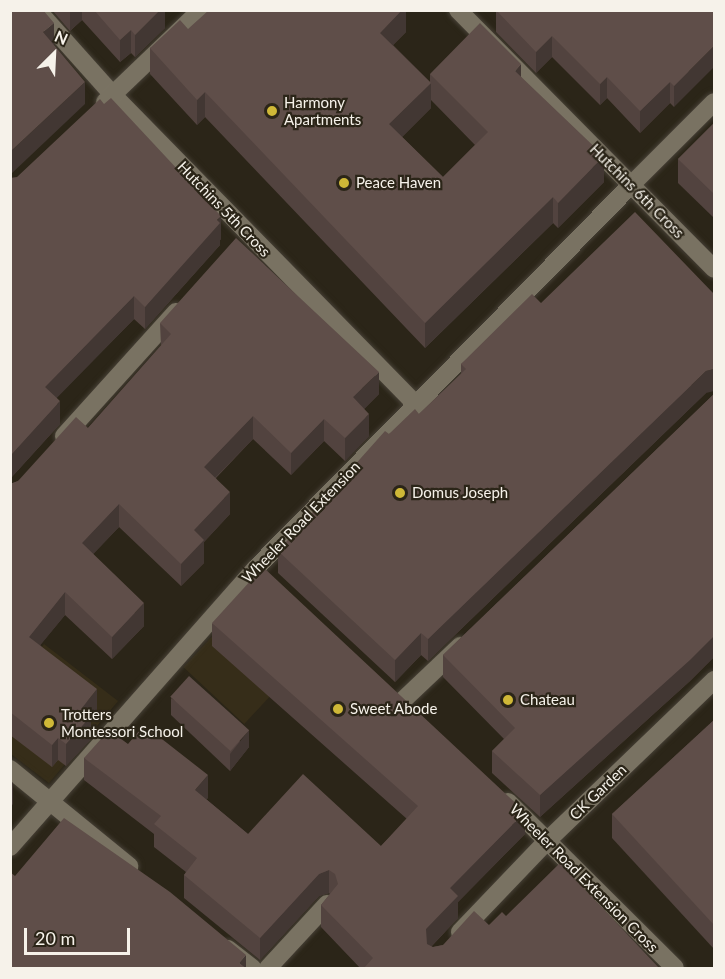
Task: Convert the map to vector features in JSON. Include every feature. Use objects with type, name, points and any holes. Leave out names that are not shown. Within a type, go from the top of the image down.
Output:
[{"type":"street","name":"Hutchins 5th Cross","points":[[37,10],[113,95],[415,403]]},
{"type":"street","points":[[96,111],[201,10]]},
{"type":"street","name":"Hutchins 6th Cross","points":[[468,14],[714,269]]},
{"type":"street","name":"Wheeler Road Extension","points":[[10,847],[256,568],[415,403],[714,102]]},
{"type":"street","points":[[231,250],[246,232]]},
{"type":"street","points":[[50,452],[191,294]]},
{"type":"street","points":[[256,568],[270,581]]},
{"type":"street","points":[[400,703],[477,630]]},
{"type":"street","name":"CK Garden","points":[[451,942],[548,840],[714,680]]},
{"type":"street","points":[[383,687],[418,719]]},
{"type":"street","points":[[10,769],[143,877]]},
{"type":"street","name":"Wheeler Road Extension Cross","points":[[496,792],[548,840],[675,969]]},
{"type":"street","points":[[268,969],[327,904]]},
{"type":"street","points":[[216,938],[252,969]]},
{"type":"shaded area","points":[[264,581],[325,638],[244,724],[184,667]]},
{"type":"shaded area","name":"Trotters Montessori School","points":[[44,644],[118,701],[49,783],[11,754],[10,686]]},
{"type":"building","points":[[10,10],[43,10],[54,23],[43,32],[85,82],[10,152]]},
{"type":"building","points":[[94,10],[160,10],[135,35],[131,30],[120,40]]},
{"type":"building","points":[[209,10],[402,10],[380,33],[431,83],[389,124],[443,177],[488,132],[430,74],[480,23],[521,64],[515,71],[604,156],[558,203],[553,197],[425,323],[205,92],[197,100],[150,48],[180,20],[188,29]]},
{"type":"building","points":[[496,10],[714,10],[714,46],[674,86],[670,82],[640,111],[607,77],[600,84],[552,36],[536,52]]},
{"type":"building","points":[[111,98],[221,216],[217,220],[220,223],[145,307],[134,296],[45,387],[60,401],[10,456],[10,178],[17,177],[100,99],[104,104]]},
{"type":"building","points":[[714,123],[714,194],[678,159]]},
{"type":"building","points":[[635,212],[714,294],[714,369],[706,371],[428,639],[421,633],[395,660],[278,551],[385,431],[389,434],[415,409],[419,414],[466,369],[461,364],[532,294],[541,303]]},
{"type":"building","points":[[236,238],[379,372],[353,397],[369,414],[345,438],[324,419],[291,453],[253,416],[204,467],[230,492],[194,530],[204,540],[181,564],[119,504],[82,543],[144,603],[112,637],[65,592],[29,637],[97,689],[81,709],[91,716],[66,744],[58,738],[52,745],[10,712],[10,484],[18,481],[76,417],[88,428],[171,334],[160,323]]},
{"type":"building","points":[[714,394],[714,636],[540,795],[492,751],[515,728],[443,655]]},
{"type":"building","points":[[263,567],[525,812],[450,888],[458,896],[426,929],[427,944],[433,947],[443,945],[474,911],[489,925],[502,912],[506,916],[560,863],[660,969],[363,969],[373,958],[321,905],[338,884],[335,874],[329,870],[319,874],[260,938],[184,875],[197,858],[154,824],[161,816],[84,758],[109,730],[128,744],[144,725],[208,775],[195,790],[248,834],[303,774],[381,846],[418,806],[212,623]]},
{"type":"building","points":[[189,676],[249,730],[230,751],[170,697]]},
{"type":"building","points":[[714,720],[714,925],[612,814]]},
{"type":"building","points":[[64,818],[170,892],[246,955],[239,963],[247,969],[10,969],[10,872],[15,876]]},
{"type":"place","name":"Harmony Apartments","points":[[272,111]]},
{"type":"place","name":"Peace Haven","points":[[344,183]]},
{"type":"place","name":"Domus Joseph","points":[[400,493]]},
{"type":"place","name":"Chateau","points":[[508,700]]},
{"type":"place","name":"Sweet Abode","points":[[338,709]]},
{"type":"place","name":"Trotters Montessori School","points":[[49,723]]}]
